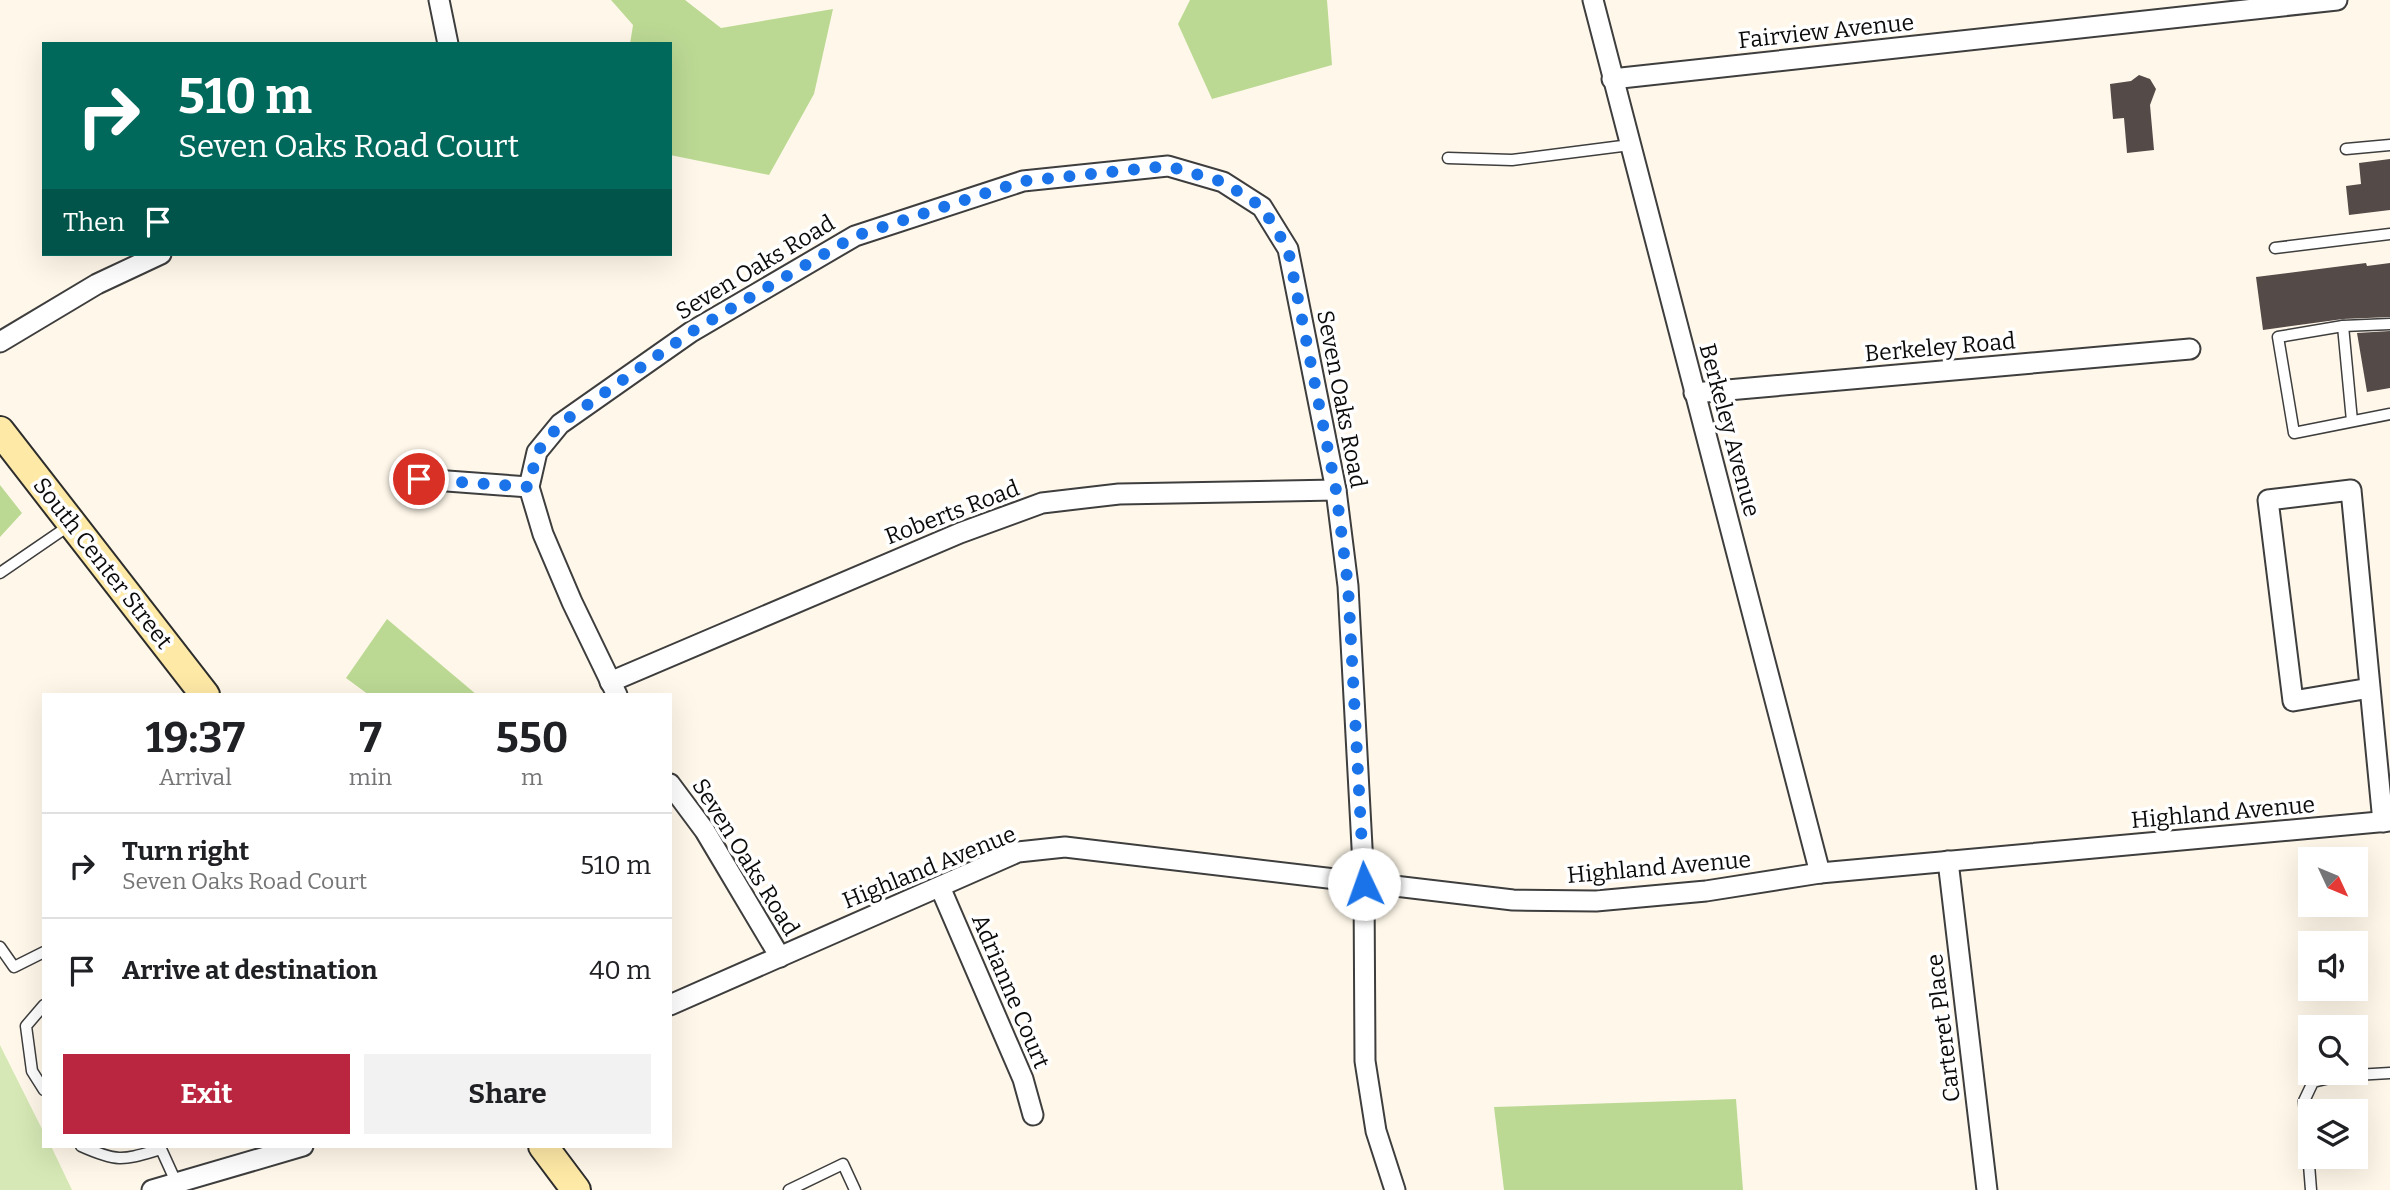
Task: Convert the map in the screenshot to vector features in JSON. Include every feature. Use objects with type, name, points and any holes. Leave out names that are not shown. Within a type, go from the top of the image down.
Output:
[{"type":"main road","name":"South Center Street","points":[[0,431],[203,693]]},
{"type":"main road","points":[[544,1148],[576,1190]]},
{"type":"street","points":[[439,0],[448,42]]},
{"type":"street","name":"Berkeley Avenue","points":[[1593,0],[1820,873]]},
{"type":"street","name":"Fairview Avenue","points":[[1612,79],[2227,6],[2337,0]]},
{"type":"street","name":"Seven Oaks Road","points":[[529,487],[537,452],[560,424],[691,332],[855,236],[1023,181],[1168,166],[1223,182],[1262,207],[1288,249],[1336,490],[1348,586],[1364,884],[1364,1061],[1376,1131],[1395,1190]]},
{"type":"street","points":[[0,342],[97,284],[157,256]]},
{"type":"street","name":"Berkeley Road","points":[[1694,393],[2190,349]]},
{"type":"street","points":[[419,479],[529,487],[553,556],[613,688]]},
{"type":"street","name":"Roberts Road","points":[[613,688],[960,533],[1042,503],[1119,494],[1336,490]]},
{"type":"street","points":[[2370,688],[2293,701],[2268,500],[2351,490],[2370,688],[2387,821]]},
{"type":"street","name":"Seven Oaks Road","points":[[672,786],[716,849],[780,957]]},
{"type":"street","name":"Highland Avenue","points":[[672,1004],[1018,852],[1065,847],[1513,900],[1596,901],[1706,891],[1820,873],[2387,821]]},
{"type":"street","name":"Carteret Place","points":[[1948,861],[1987,1190]]},
{"type":"street","name":"Adrianne Court","points":[[940,887],[1023,1079],[1034,1115]]},
{"type":"street","points":[[152,1190],[296,1148]]},
{"type":"lane","points":[[1448,158],[1512,160],[1630,145]]},
{"type":"lane","points":[[2346,149],[2390,145]]},
{"type":"lane","points":[[2275,248],[2390,234]]},
{"type":"lane","points":[[2390,324],[2343,326],[2278,337],[2294,433],[2390,414]]},
{"type":"lane","points":[[2343,326],[2352,421]]},
{"type":"lane","points":[[0,573],[73,523]]},
{"type":"lane","points":[[0,947],[14,967],[42,953]]},
{"type":"lane","points":[[42,1007],[26,1026],[32,1071],[42,1087]]},
{"type":"lane","points":[[2311,1190],[2304,1101],[2313,1082],[2338,1076],[2390,1073]]},
{"type":"lane","points":[[85,1148],[106,1158],[126,1159],[165,1148],[176,1182]]},
{"type":"lane","points":[[789,1190],[843,1164],[855,1190]]},
{"type":"green space","points":[[611,0],[685,0],[721,28],[833,9],[814,94],[769,175],[672,155],[672,42],[630,42],[633,25]]},
{"type":"green space","points":[[1190,0],[1327,0],[1332,65],[1212,99],[1178,24]]},
{"type":"green space","points":[[0,485],[22,513],[0,537]]},
{"type":"green space","points":[[387,619],[475,693],[366,693],[346,678]]},
{"type":"green space","points":[[0,1045],[42,1129],[42,1148],[52,1148],[72,1190],[0,1190]]},
{"type":"green space","points":[[1736,1099],[1743,1190],[1504,1190],[1494,1107]]},
{"type":"building","points":[[2139,75],[2150,79],[2156,89],[2150,105],[2154,150],[2127,153],[2124,118],[2113,119],[2110,84],[2131,81]]},
{"type":"building","points":[[2390,159],[2390,210],[2349,215],[2346,186],[2361,184],[2359,163]]},
{"type":"building","points":[[2366,263],[2367,266],[2390,263],[2390,317],[2343,319],[2263,330],[2256,277]]},
{"type":"building","points":[[2390,331],[2390,388],[2367,392],[2357,333]]},
{"type":"route","points":[[419,479],[529,487],[537,452],[560,424],[691,332],[855,236],[1023,181],[1168,166],[1223,182],[1262,207],[1288,249],[1336,490],[1348,586],[1364,884]]}]
